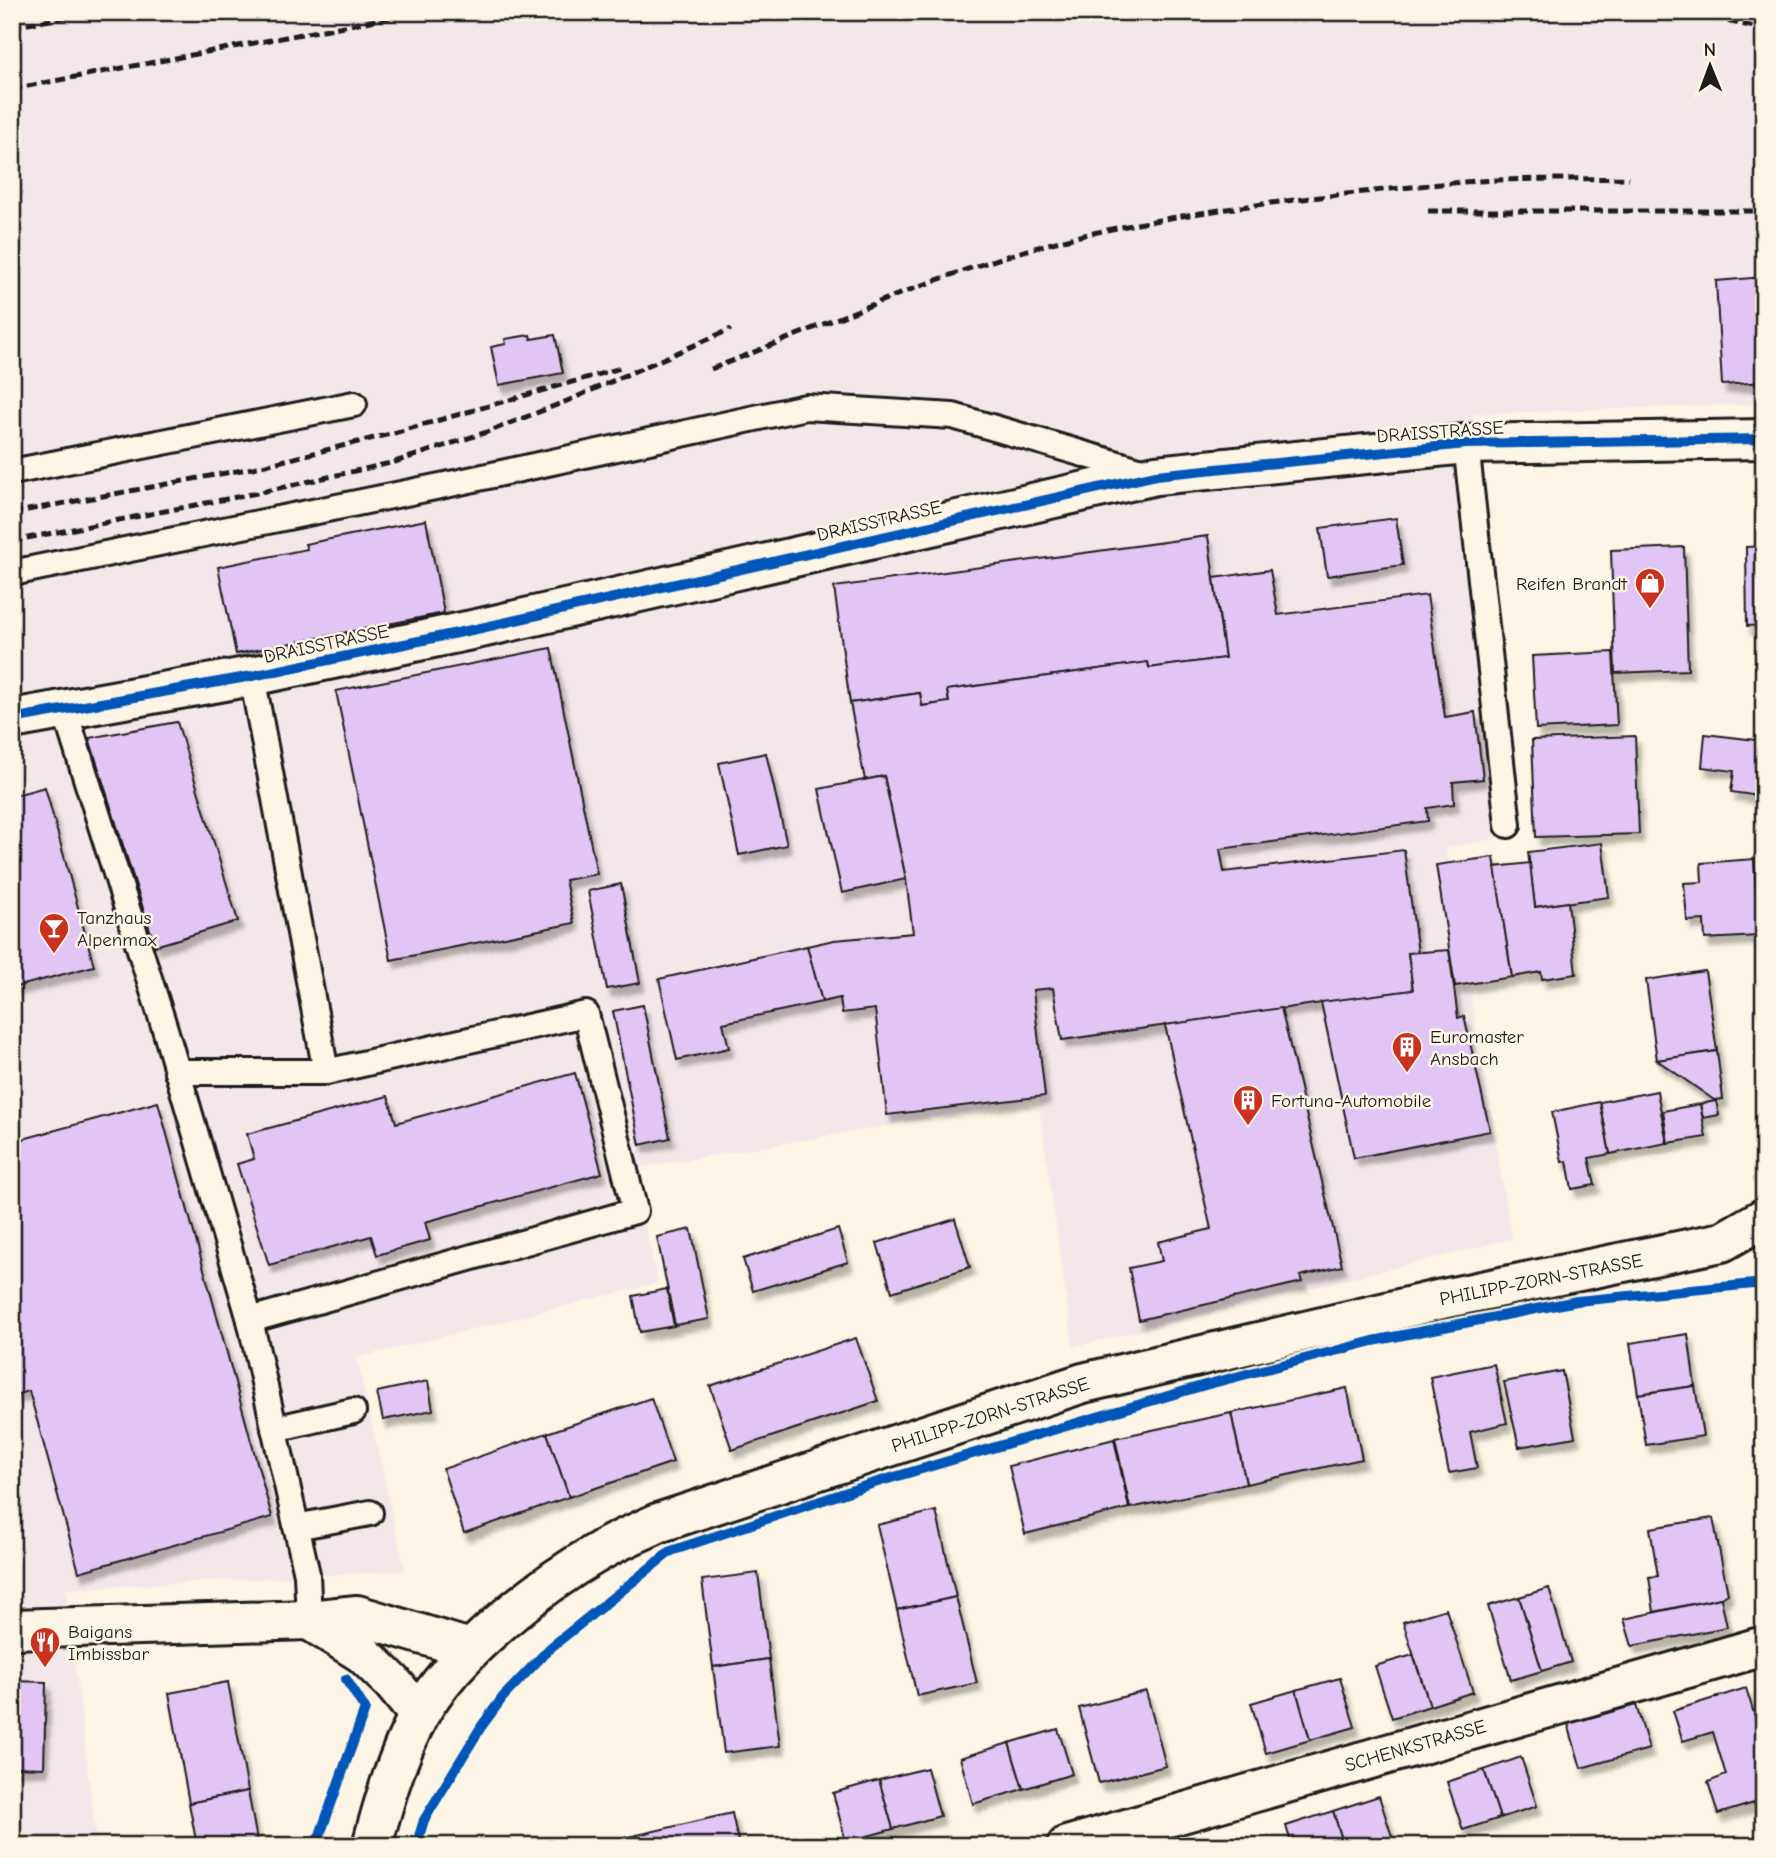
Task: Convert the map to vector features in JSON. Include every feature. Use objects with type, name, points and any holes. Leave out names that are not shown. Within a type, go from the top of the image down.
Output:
[{"type":"street","name":"DRAISSTRASSE","points":[[12,719],[252,676],[481,628],[1156,475],[1466,444],[1764,439]]},
{"type":"street","name":"PHILIPP-ZORN-STRASSE","points":[[372,1846],[399,1759],[419,1715],[452,1668],[470,1649],[537,1593],[600,1550],[658,1523],[1083,1383],[1441,1299],[1722,1242],[1763,1224]]},
{"type":"street","points":[[12,1629],[309,1620],[357,1615],[470,1649]]},
{"type":"street","points":[[309,1620],[362,1653],[392,1682],[419,1715]]},
{"type":"street","name":"SCHENKSTRASSE","points":[[1067,1846],[1764,1646]]},
{"type":"lane","points":[[12,472],[354,404]]},
{"type":"lane","name":"DRAISSTRASSE","points":[[12,573],[460,482],[806,407],[953,416],[1156,475]]},
{"type":"lane","points":[[1466,444],[1508,825]]},
{"type":"lane","points":[[252,676],[326,1072]]},
{"type":"lane","points":[[64,708],[177,1072],[250,1320],[307,1574],[309,1620]]},
{"type":"lane","points":[[177,1072],[326,1072],[586,1014],[635,1211],[250,1320]]},
{"type":"lane","points":[[274,1429],[353,1411]]},
{"type":"lane","points":[[296,1527],[370,1513]]},
{"type":"shaded area","points":[[12,12],[1764,12],[1764,404],[1474,414],[1520,834],[1446,848],[1512,1239],[1073,1347],[1038,1100],[633,1169],[658,1283],[357,1358],[405,1571],[66,1589],[97,1846],[12,1846]]},
{"type":"building","points":[[1764,277],[1764,382],[1722,385],[1716,281]]},
{"type":"building","points":[[530,335],[531,339],[555,335],[563,373],[499,385],[491,347],[506,344],[505,339]]},
{"type":"building","points":[[1396,518],[1403,565],[1327,576],[1320,528]]},
{"type":"building","points":[[426,520],[444,613],[236,654],[218,567],[307,549],[305,544]]},
{"type":"building","points":[[1208,536],[1225,658],[1149,668],[1148,662],[947,690],[949,702],[922,706],[920,693],[850,703],[834,587]]},
{"type":"building","points":[[1764,546],[1764,625],[1747,626],[1746,547]]},
{"type":"building","name":"Reifen Brandt","points":[[1684,547],[1688,670],[1615,673],[1611,550]]},
{"type":"building","points":[[1270,570],[1278,615],[1427,595],[1445,717],[1475,712],[1483,779],[1453,782],[1454,804],[1427,808],[1428,821],[1220,849],[1224,872],[1404,850],[1418,953],[1408,953],[1413,990],[1062,1040],[1053,988],[1033,990],[1045,1096],[887,1115],[875,1009],[842,1013],[840,998],[822,1002],[807,946],[834,940],[913,933],[906,879],[884,776],[865,780],[850,703],[920,693],[922,706],[949,702],[947,690],[1148,662],[1149,668],[1225,658],[1214,578]]},
{"type":"building","points":[[551,648],[597,874],[565,880],[574,923],[391,960],[336,691]]},
{"type":"building","points":[[1613,652],[1617,725],[1536,729],[1532,656]]},
{"type":"building","points":[[177,722],[238,921],[155,946],[89,738]]},
{"type":"building","points":[[1705,734],[1764,741],[1764,825],[1757,824],[1760,796],[1731,792],[1734,771],[1702,767]]},
{"type":"building","points":[[1635,736],[1639,834],[1536,837],[1532,740]]},
{"type":"building","points":[[766,753],[787,845],[739,855],[719,763]]},
{"type":"building","points":[[884,776],[906,879],[842,893],[819,789]]},
{"type":"building","points":[[45,787],[94,966],[12,988],[12,796]]},
{"type":"building","points":[[1602,843],[1609,897],[1535,907],[1528,852]]},
{"type":"building","points":[[1494,857],[1512,977],[1455,986],[1436,865]]},
{"type":"building","points":[[1754,859],[1759,936],[1705,939],[1704,920],[1687,921],[1684,883],[1702,882],[1701,863]]},
{"type":"building","points":[[1530,863],[1535,907],[1568,902],[1576,974],[1542,979],[1541,972],[1512,977],[1495,867]]},
{"type":"building","points":[[621,884],[640,983],[607,989],[588,891]]},
{"type":"building","points":[[807,946],[822,1002],[723,1023],[729,1048],[677,1060],[659,979]]},
{"type":"building","name":"Euromaster Ansbach","points":[[1449,950],[1458,1018],[1464,1016],[1490,1131],[1354,1158],[1321,1002],[1413,990],[1408,953]]},
{"type":"building","points":[[1705,971],[1717,1051],[1657,1060],[1646,980]]},
{"type":"building","points":[[643,1005],[670,1138],[640,1145],[613,1011]]},
{"type":"building","name":"Fortuna-Automobile","points":[[1281,1008],[1342,1266],[1300,1276],[1302,1282],[1139,1320],[1129,1268],[1162,1261],[1158,1242],[1211,1229],[1165,1025]]},
{"type":"building","points":[[1717,1051],[1723,1099],[1714,1100],[1657,1060]]},
{"type":"building","points":[[575,1073],[602,1173],[425,1222],[430,1240],[377,1255],[371,1236],[269,1265],[237,1164],[254,1159],[247,1134],[388,1096],[396,1123]]},
{"type":"building","points":[[1657,1091],[1667,1143],[1610,1154],[1600,1102]]},
{"type":"building","points":[[1716,1101],[1719,1115],[1703,1118],[1700,1104]]},
{"type":"building","points":[[158,1102],[272,1517],[79,1572],[29,1391],[12,1396],[12,1142]]},
{"type":"building","points":[[1600,1102],[1610,1154],[1589,1158],[1595,1185],[1572,1189],[1567,1161],[1562,1162],[1552,1112]]},
{"type":"building","points":[[1700,1104],[1706,1137],[1668,1143],[1663,1111]]},
{"type":"building","points":[[955,1219],[970,1267],[892,1292],[877,1243]]},
{"type":"building","points":[[691,1229],[709,1319],[675,1325],[657,1237]]},
{"type":"building","points":[[838,1229],[848,1262],[753,1291],[743,1259]]},
{"type":"building","points":[[667,1289],[674,1326],[640,1332],[633,1296]]},
{"type":"building","points":[[1688,1334],[1695,1386],[1638,1394],[1630,1343]]},
{"type":"building","points":[[856,1338],[878,1401],[732,1450],[710,1386]]},
{"type":"building","points":[[1494,1364],[1507,1423],[1470,1432],[1477,1468],[1449,1473],[1430,1377]]},
{"type":"building","points":[[1562,1371],[1575,1437],[1519,1447],[1504,1382]]},
{"type":"building","points":[[428,1381],[433,1410],[383,1420],[377,1392]]},
{"type":"building","points":[[1695,1386],[1703,1436],[1646,1445],[1638,1394]]},
{"type":"building","points":[[1347,1388],[1362,1459],[1246,1484],[1231,1413]]},
{"type":"building","points":[[651,1398],[673,1462],[569,1497],[547,1433]]},
{"type":"building","points":[[1231,1413],[1246,1484],[1130,1508],[1115,1438]]},
{"type":"building","points":[[547,1433],[569,1497],[464,1533],[443,1469]]},
{"type":"building","points":[[1114,1439],[1129,1508],[1025,1534],[1009,1466]]},
{"type":"building","points":[[936,1511],[956,1597],[897,1610],[877,1525]]},
{"type":"building","points":[[1713,1518],[1728,1594],[1721,1598],[1654,1612],[1649,1577],[1658,1576],[1650,1528]]},
{"type":"building","points":[[758,1573],[769,1659],[713,1667],[702,1580]]},
{"type":"building","points":[[1549,1588],[1571,1662],[1542,1671],[1519,1597]]},
{"type":"building","points":[[956,1597],[977,1683],[917,1696],[897,1610]]},
{"type":"building","points":[[1519,1597],[1542,1671],[1511,1680],[1488,1606]]},
{"type":"building","points":[[1721,1598],[1727,1627],[1632,1646],[1624,1619]]},
{"type":"building","points":[[1446,1609],[1473,1692],[1430,1706],[1403,1622]]},
{"type":"building","points":[[1413,1655],[1430,1706],[1392,1718],[1375,1666]]},
{"type":"building","points":[[769,1659],[780,1746],[724,1753],[713,1667]]},
{"type":"building","points":[[1340,1678],[1355,1727],[1310,1740],[1296,1690]]},
{"type":"building","points":[[12,1681],[46,1682],[44,1768],[12,1767]]},
{"type":"building","points":[[228,1682],[248,1791],[189,1803],[169,1693]]},
{"type":"building","points":[[1746,1688],[1764,1746],[1764,1800],[1718,1814],[1708,1782],[1726,1775],[1713,1732],[1683,1741],[1673,1711]]},
{"type":"building","points":[[1296,1690],[1310,1740],[1266,1753],[1251,1703]]},
{"type":"building","points":[[1146,1691],[1166,1766],[1099,1783],[1079,1708]]},
{"type":"building","points":[[1636,1705],[1649,1749],[1581,1768],[1568,1724]]},
{"type":"building","points":[[1058,1729],[1072,1774],[1023,1789],[1009,1743]]},
{"type":"building","points":[[1009,1743],[1023,1789],[973,1804],[960,1758]]},
{"type":"building","points":[[1521,1757],[1537,1806],[1500,1818],[1484,1770]]},
{"type":"building","points":[[927,1768],[940,1816],[893,1829],[879,1780]]},
{"type":"building","points":[[1484,1770],[1500,1818],[1463,1830],[1447,1782]]},
{"type":"building","points":[[879,1780],[893,1829],[846,1842],[833,1793]]},
{"type":"building","points":[[248,1791],[258,1846],[197,1846],[189,1803]]},
{"type":"building","points":[[1379,1796],[1395,1846],[1344,1846],[1333,1811]]},
{"type":"building","points":[[1333,1811],[1344,1846],[1292,1846],[1286,1826]]},
{"type":"building","points":[[732,1813],[739,1846],[639,1846],[637,1835]]},
{"type":"building","points":[[637,1835],[639,1846],[592,1846]]},
{"type":"railway","points":[[12,27],[93,12]]},
{"type":"railway","points":[[12,89],[418,12]]},
{"type":"railway","points":[[1684,12],[1764,29]]},
{"type":"railway","points":[[711,369],[942,278],[1036,247],[1117,228],[1253,205],[1426,185],[1497,180],[1629,178]]},
{"type":"railway","points":[[1428,211],[1764,211]]},
{"type":"railway","points":[[12,541],[257,493],[395,462],[490,431],[567,401],[731,329]]},
{"type":"railway","points":[[12,513],[258,467],[394,433],[621,368]]},
{"type":"cycle path","points":[[12,719],[252,676],[481,628],[1156,475],[1466,444],[1764,439]]},
{"type":"cycle path","points":[[416,1846],[424,1820],[481,1727],[503,1697],[550,1648],[671,1551],[871,1484],[1205,1385],[1373,1341],[1577,1301],[1764,1283]]},
{"type":"cycle path","points":[[316,1846],[365,1709],[346,1679]]},
{"type":"place","name":"Reifen Brandt","points":[[1650,610]]},
{"type":"place","name":"Tanzhaus Alpenmax","points":[[54,955]]},
{"type":"place","name":"Euromaster Ansbach","points":[[1407,1074]]},
{"type":"place","name":"Fortuna-Automobile","points":[[1248,1127]]},
{"type":"place","name":"Baigans Imbissbar","points":[[45,1669]]}]
